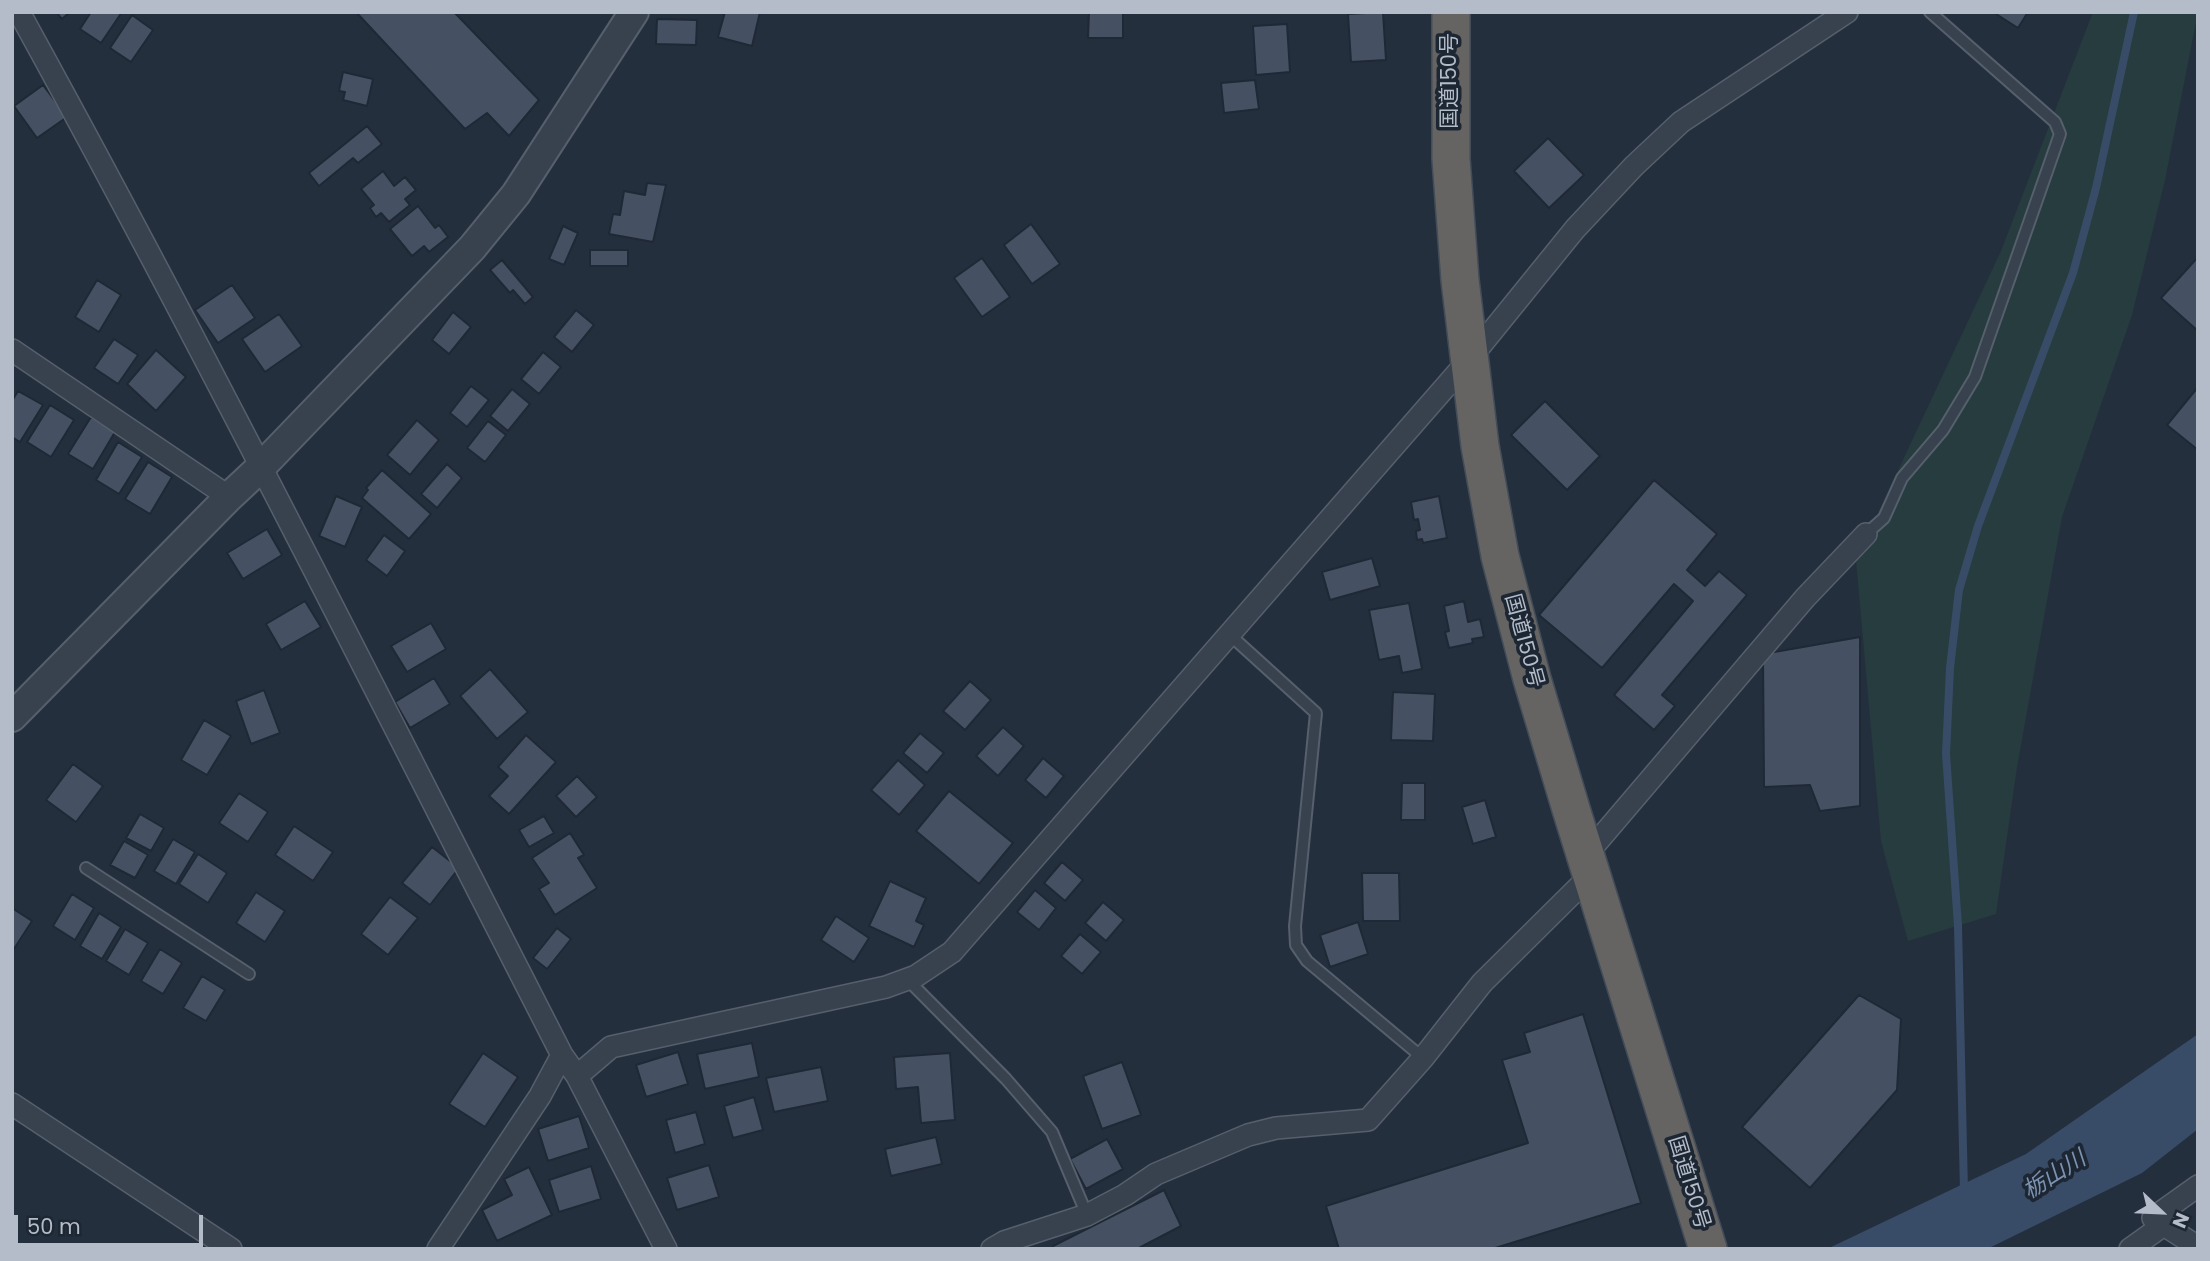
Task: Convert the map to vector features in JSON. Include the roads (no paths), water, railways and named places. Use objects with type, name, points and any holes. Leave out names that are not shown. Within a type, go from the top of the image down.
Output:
[{"type":"highway","name":"国道150号","points":[[1451,12],[1451,159],[1468,361],[1500,556],[1532,679],[1708,1249]]},
{"type":"street","points":[[19,12],[112,180],[562,1055],[577,1076],[666,1249]]},
{"type":"street","points":[[12,717],[261,467],[472,248],[508,205],[634,12]]},
{"type":"street","points":[[577,1076],[611,1047],[873,989],[916,976],[952,952],[1468,361],[1575,229],[1634,166],[1681,122],[1847,12]]},
{"type":"street","points":[[12,350],[229,497]]},
{"type":"street","points":[[992,1249],[1004,1242],[1087,1215],[1125,1195],[1156,1174],[1248,1135],[1276,1128],[1368,1120],[1423,1058],[1482,983],[1589,864],[1805,598],[1866,534]]},
{"type":"street","points":[[438,1249],[540,1096],[562,1055]]},
{"type":"street","points":[[12,1104],[231,1249]]},
{"type":"street","points":[[2198,1186],[2153,1218],[2198,1247]]},
{"type":"street","points":[[2130,1249],[2165,1224]]},
{"type":"lane","points":[[1866,534],[1884,519],[1902,478],[1943,430],[1975,377],[2060,134],[2055,122],[1930,12]]},
{"type":"lane","points":[[1228,634],[1316,713],[1295,926],[1296,945],[1307,961],[1423,1058]]},
{"type":"lane","points":[[86,868],[249,974]]},
{"type":"lane","points":[[907,979],[1006,1079],[1052,1132],[1087,1215]]},
{"type":"water","name":"栃山川","points":[[2198,1034],[2198,1129],[2142,1173],[1987,1249],[1827,1249],[2026,1154]]},
{"type":"waterway","points":[[1964,1192],[1958,926],[1946,754],[1950,668],[1959,590],[1978,526],[2073,273],[2096,188],[2134,12]]}]
